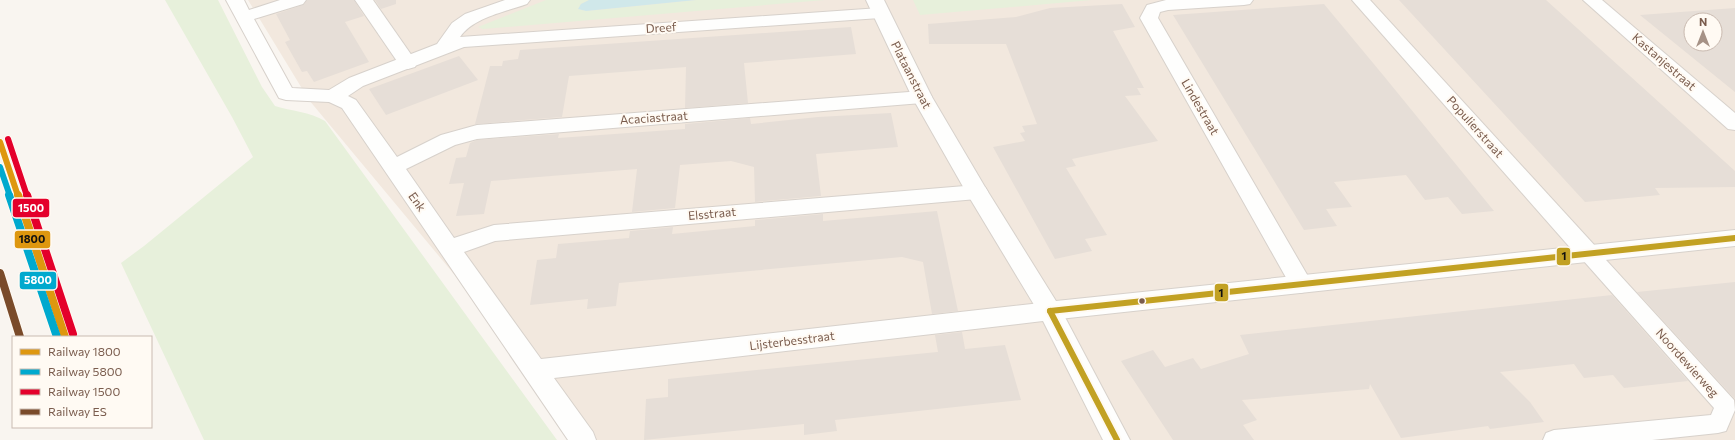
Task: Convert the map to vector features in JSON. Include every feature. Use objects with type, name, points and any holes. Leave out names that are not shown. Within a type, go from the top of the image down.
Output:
[{"type":"street","points":[[240,8],[297,0]]},
{"type":"street","points":[[364,0],[408,62]]},
{"type":"street","points":[[443,48],[458,27],[471,18],[521,0]]},
{"type":"street","name":"Lindestraat","points":[[1244,0],[1167,5],[1153,9],[1149,18],[1301,284]]},
{"type":"street","name":"Populierstraat","points":[[1361,0],[1589,254]]},
{"type":"street","name":"Kastanjestraat","points":[[1592,0],[1735,124]]},
{"type":"street","name":"Dreef","points":[[333,96],[356,82],[443,48],[463,42],[878,7]]},
{"type":"street","name":"Plataanstraat","points":[[878,7],[922,97],[977,192],[1050,311],[1117,440]]},
{"type":"street","name":"Enk","points":[[240,8],[286,94],[333,96],[349,104],[583,440]]},
{"type":"street","name":"Acaciastraat","points":[[393,167],[448,140],[477,132],[922,97]]},
{"type":"street","name":"Elsstraat","points":[[450,248],[494,233],[977,192]]},
{"type":"street","points":[[1050,311],[1735,238]]},
{"type":"street","name":"Lijsterbesstraat","points":[[534,370],[1050,311]]},
{"type":"lane","name":"Noordewierweg","points":[[1554,440],[1718,424],[1726,406],[1589,254]]},
{"type":"shaded area","points":[[248,0],[1735,0],[1735,440],[592,440],[309,100]]},
{"type":"green space","points":[[165,0],[218,0],[262,87],[275,106],[307,114],[325,121],[557,440],[204,440],[121,263],[253,157],[232,117]]},
{"type":"green space","points":[[546,0],[589,0],[581,4],[578,9],[586,11],[696,0],[825,0],[483,29],[478,27]]},
{"type":"green space","points":[[913,0],[1092,0],[920,15]]},
{"type":"water","points":[[589,0],[696,0],[586,11],[578,9],[581,4]]},
{"type":"building","points":[[307,0],[354,0],[364,16],[345,22],[369,62],[314,82],[307,71],[302,72],[285,42],[290,40],[276,14],[303,5]]},
{"type":"building","points":[[375,0],[396,0],[396,4],[381,9]]},
{"type":"building","points":[[1399,0],[1546,0],[1735,171],[1735,187],[1655,188],[1660,195],[1585,202]]},
{"type":"building","points":[[1122,4],[1135,27],[1113,31],[1144,88],[1137,88],[1141,95],[1125,96],[1158,141],[1072,159],[1076,166],[1066,168],[1107,235],[1085,239],[1092,251],[1055,259],[993,147],[1025,141],[1020,133],[1025,132],[1022,126],[1037,124],[1006,44],[929,44],[928,24],[1016,17],[1050,8]]},
{"type":"building","points":[[1324,4],[1494,211],[1462,214],[1448,197],[1425,200],[1406,175],[1334,182],[1352,207],[1326,209],[1337,226],[1304,230],[1173,15]]},
{"type":"building","points":[[1735,8],[1735,92],[1686,52],[1723,52],[1723,12],[1683,12],[1683,50],[1640,15]]},
{"type":"building","points":[[851,27],[856,54],[744,63],[748,103],[685,108],[686,67],[569,76],[562,117],[475,124],[490,66],[502,66],[503,61],[518,59],[520,50]]},
{"type":"building","points":[[459,56],[478,80],[386,115],[369,89]]},
{"type":"building","points":[[891,113],[898,147],[816,154],[821,196],[755,202],[754,167],[731,161],[680,165],[675,208],[632,212],[637,169],[491,181],[484,214],[456,216],[464,183],[449,184],[456,158],[466,157],[470,143],[477,140],[559,134],[558,138],[685,129],[685,124],[750,118],[751,124],[818,117]]},
{"type":"building","points":[[937,211],[958,311],[932,314],[923,262],[902,257],[619,283],[616,306],[587,309],[588,299],[530,305],[537,260],[556,258],[558,244],[629,238],[630,231],[673,227],[672,234],[755,226],[755,220],[823,214],[823,221]]},
{"type":"building","points":[[1735,282],[1735,399],[1637,292]]},
{"type":"building","points":[[1612,295],[1688,381],[1624,388],[1613,375],[1584,378],[1574,364],[1500,372],[1530,402],[1544,422],[1490,429],[1488,426],[1401,438],[1370,384],[1369,389],[1242,400],[1257,420],[1243,425],[1254,440],[1173,440],[1121,361],[1153,350],[1165,367],[1193,358],[1201,369],[1249,354],[1240,335]]},
{"type":"building","points":[[962,332],[965,349],[1005,345],[1021,400],[835,420],[837,431],[804,435],[804,424],[644,440],[646,399],[668,397],[668,379],[938,352],[935,335]]},
{"type":"rail line","name":"1500","points":[[8,139],[73,334]]},
{"type":"rail line","name":"1800","points":[[0,142],[65,336]]},
{"type":"rail line","name":"5800","points":[[0,167],[57,336]]},
{"type":"rail line","name":"ES","points":[[0,273],[20,336]]},
{"type":"transit line","name":"1","points":[[1050,311],[1735,238]]},
{"type":"transit line","name":"1","points":[[1050,311],[1117,440]]}]
